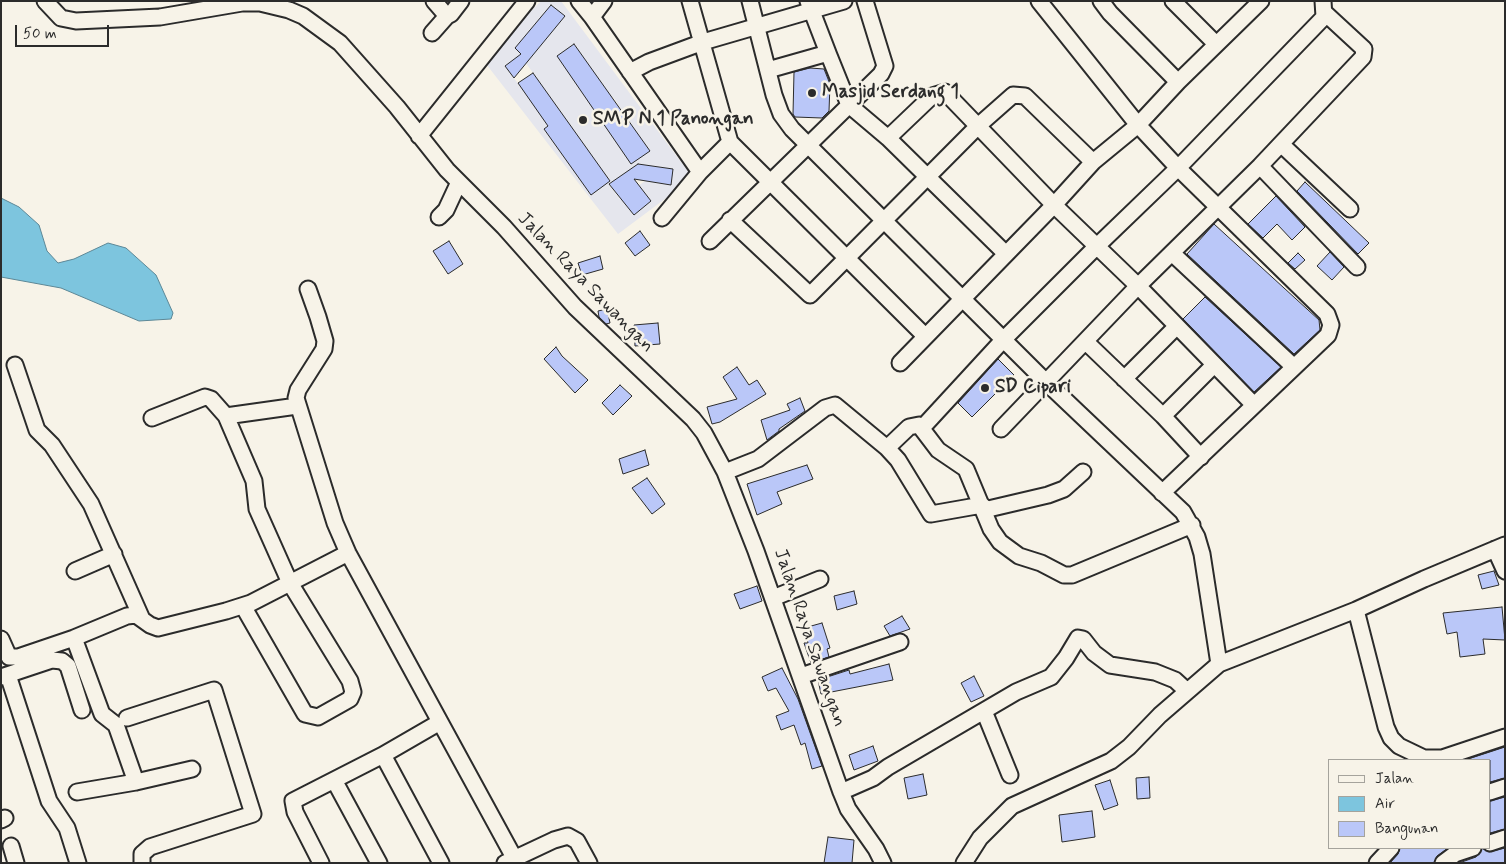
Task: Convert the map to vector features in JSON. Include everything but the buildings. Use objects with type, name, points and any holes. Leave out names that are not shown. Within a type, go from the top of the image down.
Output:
[{"type":"street","name":"Jalan Raya Sawangan","points":[[45,1],[56,14],[71,21],[160,17],[242,3],[260,3],[289,10],[303,16],[340,43],[397,107],[419,136],[459,182],[504,227],[575,307],[693,419],[704,433],[724,472],[773,598],[848,809],[876,849],[883,863]]},
{"type":"street","points":[[434,1],[447,16]]},
{"type":"street","points":[[432,33],[447,16],[452,14],[461,1]]},
{"type":"street","points":[[419,136],[527,1]]},
{"type":"street","points":[[579,1],[700,172]]},
{"type":"street","points":[[592,17],[604,1]]},
{"type":"street","points":[[690,1],[730,142],[925,336]]},
{"type":"street","points":[[750,1],[781,114],[808,147],[885,220],[1046,382],[1183,512],[1192,525],[1202,554],[1219,664]]},
{"type":"street","points":[[630,72],[649,62],[703,42],[757,26],[809,6],[844,1]]},
{"type":"street","points":[[710,241],[881,74],[885,66],[866,1]]},
{"type":"street","points":[[1040,1],[1138,125],[1178,168],[1327,314],[1331,330],[1162,493]]},
{"type":"street","points":[[1101,1],[1110,13],[1178,82]]},
{"type":"street","points":[[1173,1],[1216,44]]},
{"type":"street","points":[[900,363],[961,298],[1054,205],[1093,162],[1138,125],[1178,82],[1260,2]]},
{"type":"street","points":[[809,6],[849,105],[888,138],[1006,254]]},
{"type":"street","points":[[1001,430],[1138,286],[1174,254],[1260,166],[1365,53],[1364,49],[1324,7]]},
{"type":"street","points":[[922,428],[1004,339],[1178,168],[1324,17],[1324,7]]},
{"type":"street","points":[[768,70],[828,53]]},
{"type":"street","points":[[888,138],[932,96],[940,92],[948,93],[1054,205],[1138,286],[1254,405]]},
{"type":"street","points":[[730,220],[810,295],[1009,98],[1021,95],[1093,162]]},
{"type":"street","points":[[662,218],[700,172],[730,142]]},
{"type":"street","points":[[1281,144],[1350,209]]},
{"type":"street","points":[[1260,166],[1357,267]]},
{"type":"street","points":[[439,216],[449,204],[459,182]]},
{"type":"street","points":[[1174,254],[1294,367]]},
{"type":"street","points":[[308,289],[325,341],[324,349],[298,390],[297,406],[335,523],[348,553],[440,722],[512,861],[568,836],[577,841],[589,863]]},
{"type":"street","points":[[1124,379],[1176,327]]},
{"type":"street","points":[[1086,342],[1163,416],[1201,457]]},
{"type":"street","points":[[15,365],[37,430],[52,445],[70,469],[91,504],[142,619]]},
{"type":"street","points":[[1163,416],[1214,365]]},
{"type":"street","points":[[152,418],[205,397],[211,399],[226,416],[254,481],[257,509],[290,583],[350,681],[352,688],[350,699],[318,718],[305,714],[235,608]]},
{"type":"street","points":[[724,472],[758,459],[825,408],[835,405],[887,448],[898,460],[931,514],[983,508],[1048,495],[1064,489],[1083,472]]},
{"type":"street","points":[[226,416],[297,406]]},
{"type":"street","points":[[887,448],[910,426],[919,425],[938,450],[966,469],[991,529],[1006,547],[1019,556],[1041,563],[1064,575],[1072,575],[1192,525]]},
{"type":"street","points":[[964,863],[980,838],[1012,806],[1111,761],[1129,747],[1186,691],[1219,664],[1356,610],[1500,547],[1505,571]]},
{"type":"street","points":[[1,639],[9,656],[18,657],[74,638],[127,616],[136,615],[150,626],[158,628],[235,608],[290,583],[348,553]]},
{"type":"street","points":[[75,571],[114,554]]},
{"type":"street","points":[[773,598],[820,579]]},
{"type":"street","points":[[1356,610],[1386,727],[1390,738],[1399,746],[1424,758],[1442,758],[1505,737]]},
{"type":"street","points":[[74,638],[102,714],[116,725],[136,782]]},
{"type":"street","points":[[841,792],[874,778],[888,767],[1016,692],[1051,677],[1066,658],[1076,640],[1081,638],[1094,653],[1110,665],[1155,672],[1175,680],[1186,691]]},
{"type":"street","points":[[801,676],[900,642]]},
{"type":"street","points":[[78,863],[67,828],[49,801],[5,676],[52,660],[62,661],[68,666],[82,710]]},
{"type":"street","points":[[127,718],[214,690],[253,814],[150,847],[142,854],[142,863]]},
{"type":"street","points":[[984,711],[1010,775]]},
{"type":"street","points":[[321,863],[295,812],[293,804],[296,798],[383,755],[440,722]]},
{"type":"street","points":[[383,755],[441,863]]},
{"type":"street","points":[[77,792],[136,782],[192,769]]},
{"type":"street","points":[[334,780],[379,863]]},
{"type":"street","points":[[1491,792],[1505,787]]},
{"type":"street","points":[[1491,843],[1505,838]]},
{"type":"street","points":[[11,846],[16,863]]},
{"type":"street","points":[[1370,860],[1389,849]]},
{"type":"street","points":[[1443,863],[1455,854],[1470,849]]},
{"type":"shaded area","name":"SMP N 1 Panongan","points":[[541,1],[561,1],[693,178],[618,234],[483,60]],"holes":[[[551,5],[564,16],[528,59],[515,48]],[[574,44],[608,92],[557,56]],[[520,55],[562,113],[548,124],[505,66]],[[613,97],[649,150],[631,163],[594,109]],[[562,115],[610,181],[591,194],[544,129]],[[635,166],[645,181],[620,199],[609,185]],[[654,166],[673,169],[670,185],[652,182]],[[642,189],[651,201],[634,215],[625,203]]]},
{"type":"water","points":[[1,198],[19,207],[39,225],[47,251],[58,263],[74,259],[108,243],[126,248],[156,275],[173,313],[171,319],[139,321],[61,288],[1,277]]},
{"type":"place","name":"Masjid Serdang 1","points":[[812,93]]},
{"type":"place","name":"SMP N 1 Panongan","points":[[583,120]]},
{"type":"place","name":"SD Cipari","points":[[985,388]]}]
